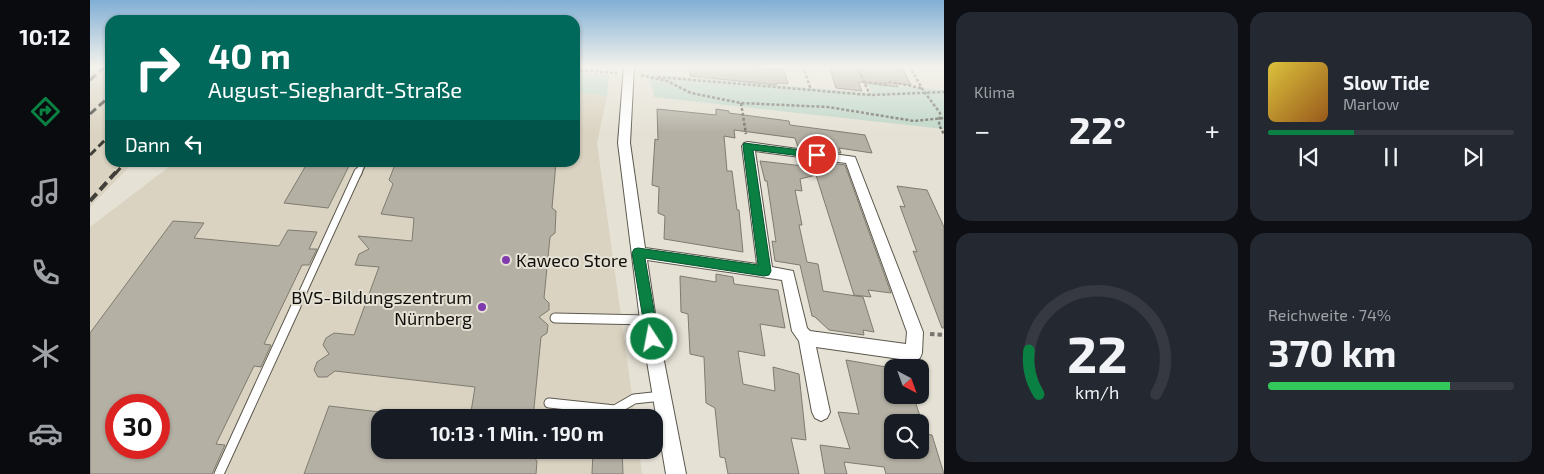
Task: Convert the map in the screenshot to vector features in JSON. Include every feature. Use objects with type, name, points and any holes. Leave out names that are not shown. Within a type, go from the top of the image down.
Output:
[{"type":"street","points":[[628,88],[624,143],[648,320],[664,396],[676,474]]},
{"type":"street","points":[[764,271],[748,146],[851,160],[915,332],[914,353],[806,338]]},
{"type":"street","points":[[638,253],[788,275],[800,331],[806,338],[821,412]]},
{"type":"lane","points":[[219,474],[361,167]]},
{"type":"lane","points":[[555,318],[648,320]]},
{"type":"lane","points":[[549,403],[615,410],[634,399],[664,396]]},
{"type":"path","points":[[681,88],[690,93],[741,103],[828,107],[914,122],[942,118]]},
{"type":"path","points":[[788,88],[889,96],[922,89]]},
{"type":"path","points":[[867,88],[870,95]]},
{"type":"path","points":[[916,88],[944,92]]},
{"type":"path","points":[[922,89],[940,113],[942,118],[939,125],[944,134]]},
{"type":"path","points":[[741,103],[748,146]]},
{"type":"shaded area","points":[[90,88],[105,88],[105,167],[129,167],[90,207]]},
{"type":"shaded area","points":[[580,93],[607,96],[597,143],[634,409],[371,409],[371,459],[640,459],[642,474],[90,474],[90,227],[169,167],[580,167]]},
{"type":"green space","points":[[580,88],[608,88],[607,96],[580,93]]},
{"type":"green space","points":[[652,88],[815,88],[872,93],[870,88],[944,90],[944,129],[654,97]]},
{"type":"building","points":[[837,88],[861,88],[862,91]]},
{"type":"building","points":[[657,109],[716,115],[716,109],[729,111],[729,113],[789,121],[790,125],[865,135],[872,153],[839,148],[841,153],[798,147],[795,138],[734,130],[735,138],[724,136],[727,171],[732,171],[737,210],[739,210],[743,252],[664,239],[665,216],[658,213],[659,187],[652,185],[655,139],[658,140]]},
{"type":"building","points":[[801,159],[845,165],[891,293],[868,290],[871,297],[854,295],[816,175],[800,179],[802,191],[795,190],[802,225],[799,225],[807,262],[818,264],[823,291],[863,297],[874,332],[863,330],[864,335],[829,330],[812,316],[800,265],[775,261],[772,241],[776,242],[767,181],[765,181],[760,161],[803,166]]},
{"type":"building","points":[[305,167],[348,167],[328,208],[284,203]]},
{"type":"building","points":[[394,167],[556,167],[552,208],[556,211],[555,233],[550,237],[544,298],[549,303],[549,310],[539,317],[548,325],[547,333],[541,337],[534,409],[471,409],[475,387],[335,371],[327,377],[318,377],[314,370],[317,362],[329,354],[323,345],[326,338],[334,333],[354,335],[379,267],[355,265],[359,254],[369,249],[358,236],[412,241],[414,218],[381,214],[393,184],[389,180]]},
{"type":"building","points":[[897,186],[927,190],[944,227],[944,328],[942,328],[913,251],[917,252],[900,206],[905,207]]},
{"type":"building","points":[[173,221],[204,223],[194,238],[279,246],[288,230],[317,232],[309,249],[317,249],[309,265],[302,265],[264,344],[271,345],[261,367],[254,366],[216,444],[225,445],[212,474],[90,474],[90,333]]},
{"type":"building","points":[[716,274],[733,277],[734,284],[778,290],[785,328],[760,324],[765,356],[738,351],[743,384],[775,391],[773,367],[799,374],[806,440],[791,438],[799,474],[728,474],[725,458],[720,457],[715,408],[706,403],[704,357],[690,354],[688,314],[681,312],[680,276],[716,282]]},
{"type":"building","points":[[846,360],[884,367],[884,404],[916,404],[919,414],[884,414],[884,459],[929,459],[929,434],[932,435],[944,474],[886,474],[884,467],[844,462],[847,474],[825,474],[820,445],[850,449],[838,412],[859,414]]},
{"type":"building","points":[[329,406],[371,411],[371,459],[535,459],[537,461],[536,474],[304,474]]},
{"type":"building","points":[[593,459],[622,459],[623,474],[592,474]]},
{"type":"railway","points":[[90,114],[105,100]]},
{"type":"railway","points":[[90,155],[105,140]]},
{"type":"railway","points":[[115,174],[121,167]]},
{"type":"railway","points":[[90,201],[116,172]]},
{"type":"place","name":"Kaweco Store","points":[[506,260]]},
{"type":"place","name":"BVS-Bildungszentrum Nürnberg","points":[[482,307]]},
{"type":"route","points":[[652,339],[638,253],[764,271],[748,146],[817,155]]}]
